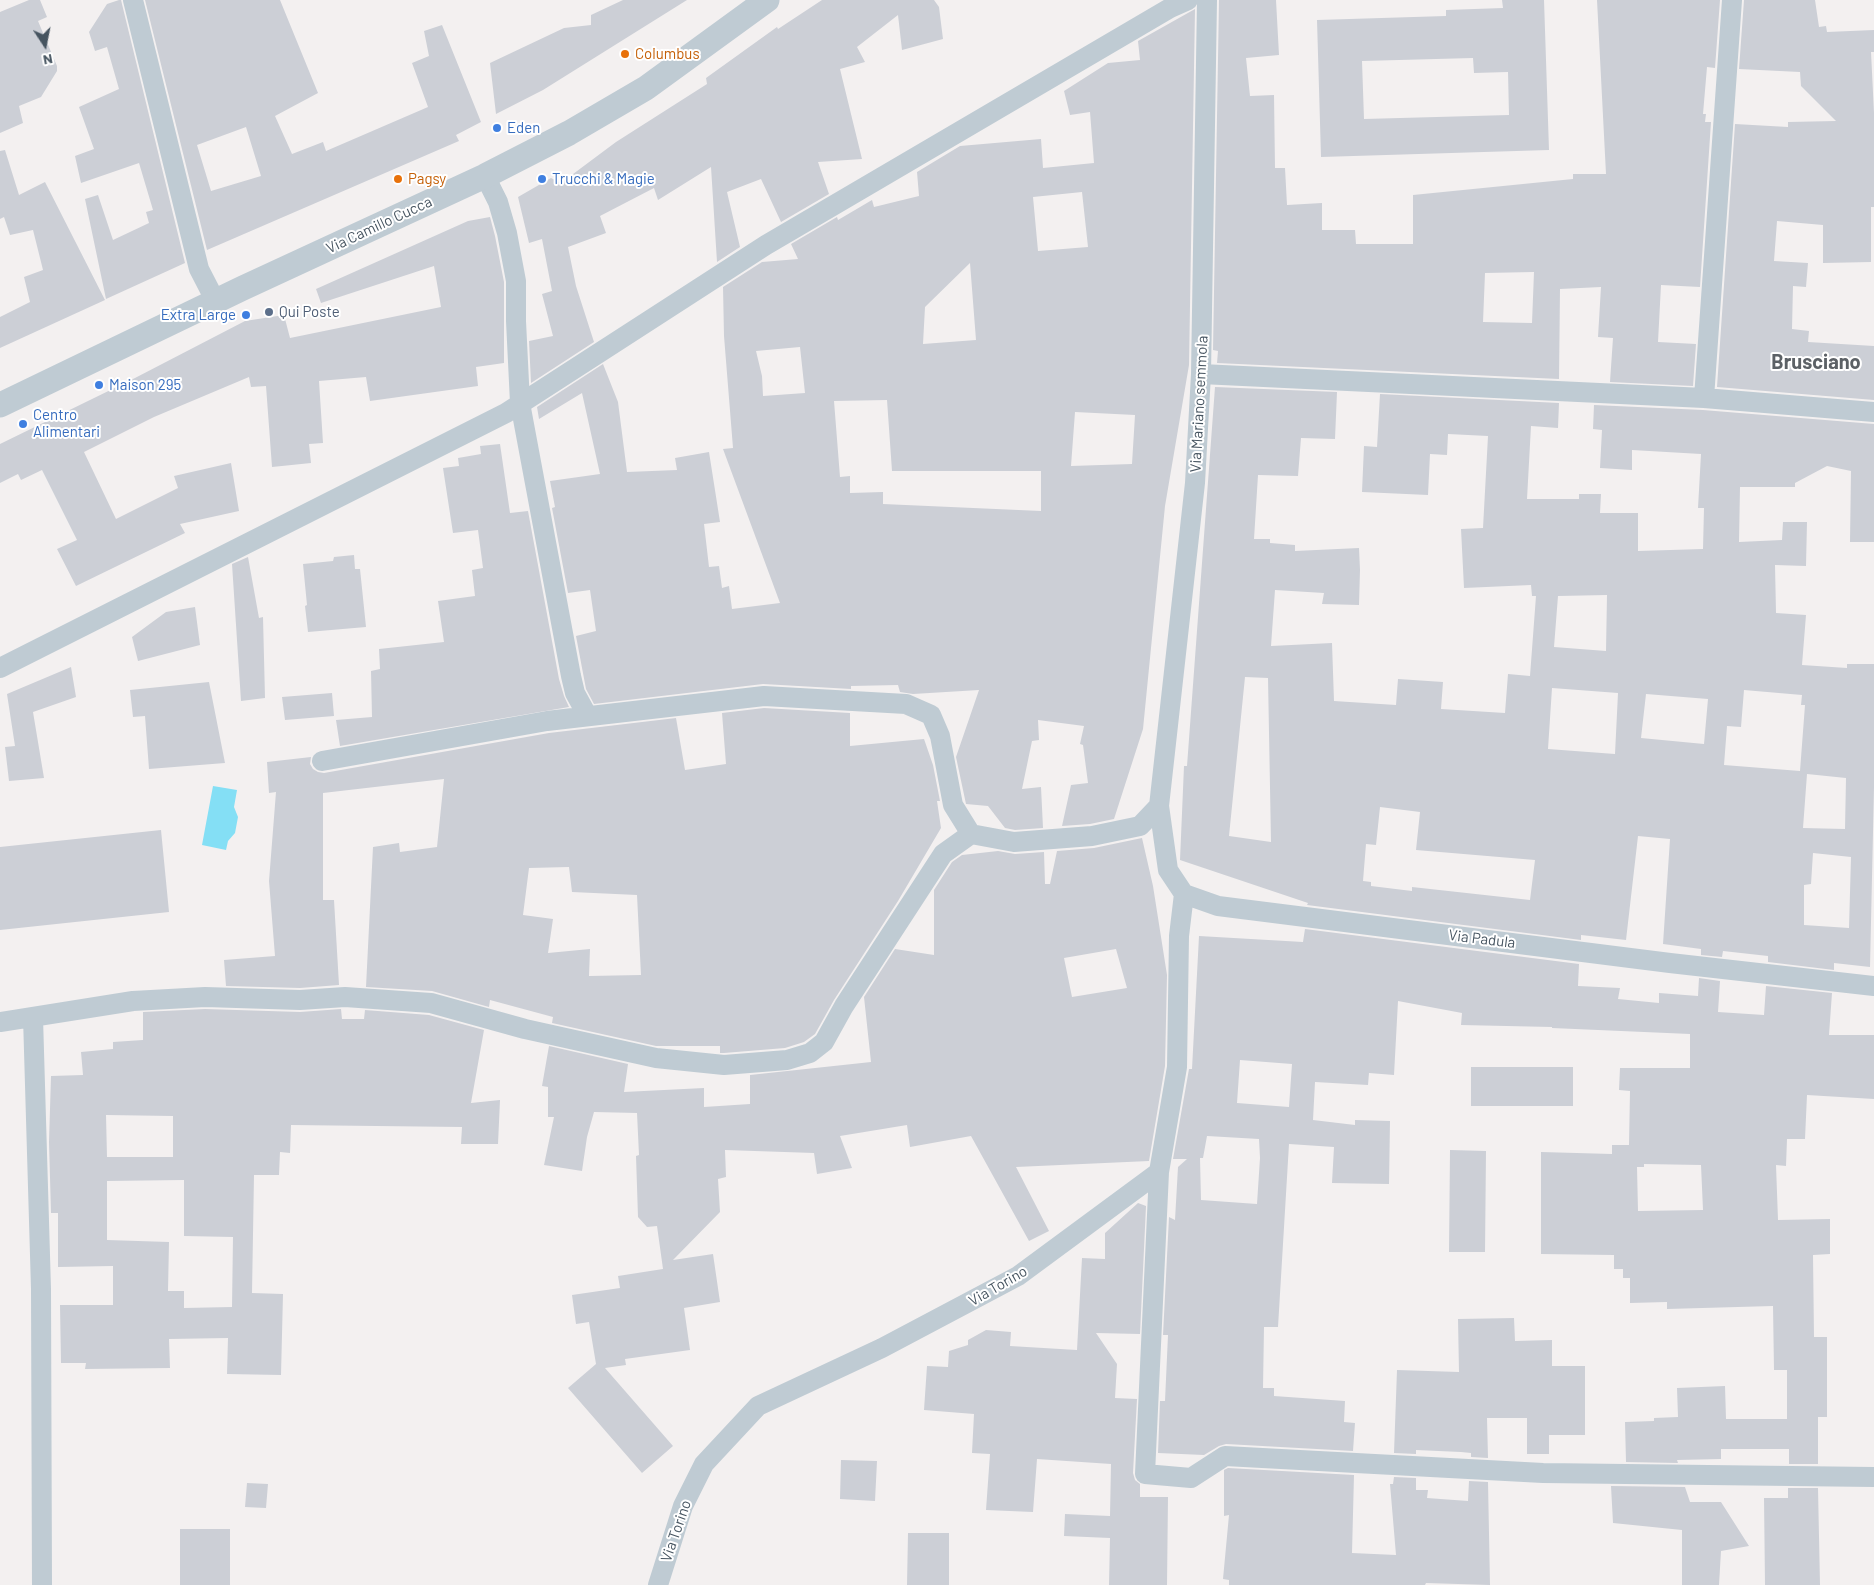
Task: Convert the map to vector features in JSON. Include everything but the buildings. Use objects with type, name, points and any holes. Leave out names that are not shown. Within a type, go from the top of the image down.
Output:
[{"type":"street","points":[[133,0],[199,270],[216,302]]},
{"type":"street","name":"Via Camillo Cucca","points":[[0,405],[243,288],[485,176],[569,133],[646,88],[767,0]]},
{"type":"street","points":[[0,668],[506,413],[766,245],[1129,31],[1188,0]]},
{"type":"street","name":"Via Mariano semmola","points":[[1159,806],[1195,483],[1201,374],[1205,209],[1206,0]]},
{"type":"street","points":[[1704,398],[1732,0]]},
{"type":"street","points":[[485,176],[498,202],[507,233],[516,281],[520,404],[571,676],[575,693],[588,716]]},
{"type":"street","points":[[1201,374],[1704,398],[1874,412]]},
{"type":"street","points":[[322,761],[444,738],[588,716],[764,696],[906,704],[930,715],[940,736],[953,805],[971,834]]},
{"type":"street","points":[[0,1022],[133,1001],[206,997],[300,1000],[345,997],[431,1003],[525,1029],[656,1058],[724,1065],[787,1060],[810,1053],[824,1042],[844,1006],[943,854],[971,834],[1014,842],[1092,836],[1140,826],[1159,806]]},
{"type":"street","points":[[1159,806],[1168,870],[1184,894],[1178,936],[1177,1067],[1159,1172],[1145,1474],[1191,1478],[1225,1456],[1543,1473],[1874,1477]]},
{"type":"street","name":"Via Padula","points":[[1184,894],[1218,906],[1670,963],[1874,986]]},
{"type":"street","points":[[33,1017],[41,1290],[42,1585]]},
{"type":"street","name":"Via Torino","points":[[658,1585],[683,1506],[704,1464],[758,1406],[882,1348],[1018,1276],[1159,1172]]},
{"type":"water","points":[[213,786],[237,790],[234,807],[238,817],[235,833],[228,841],[226,850],[202,845]]},
{"type":"place","name":"Columbus","points":[[625,54]]},
{"type":"place","name":"Eden","points":[[497,128]]},
{"type":"place","name":"Pagsy","points":[[398,179]]},
{"type":"place","name":"Trucchi & Magie","points":[[542,179]]},
{"type":"place","name":"Qui Poste","points":[[269,312]]},
{"type":"place","name":"Extra Large","points":[[246,315]]},
{"type":"place","name":"Maison 295","points":[[99,385]]},
{"type":"place","name":"Centro Alimentari","points":[[23,424]]},
{"type":"district","name":"Brusciano","points":[[1816,362]]}]
